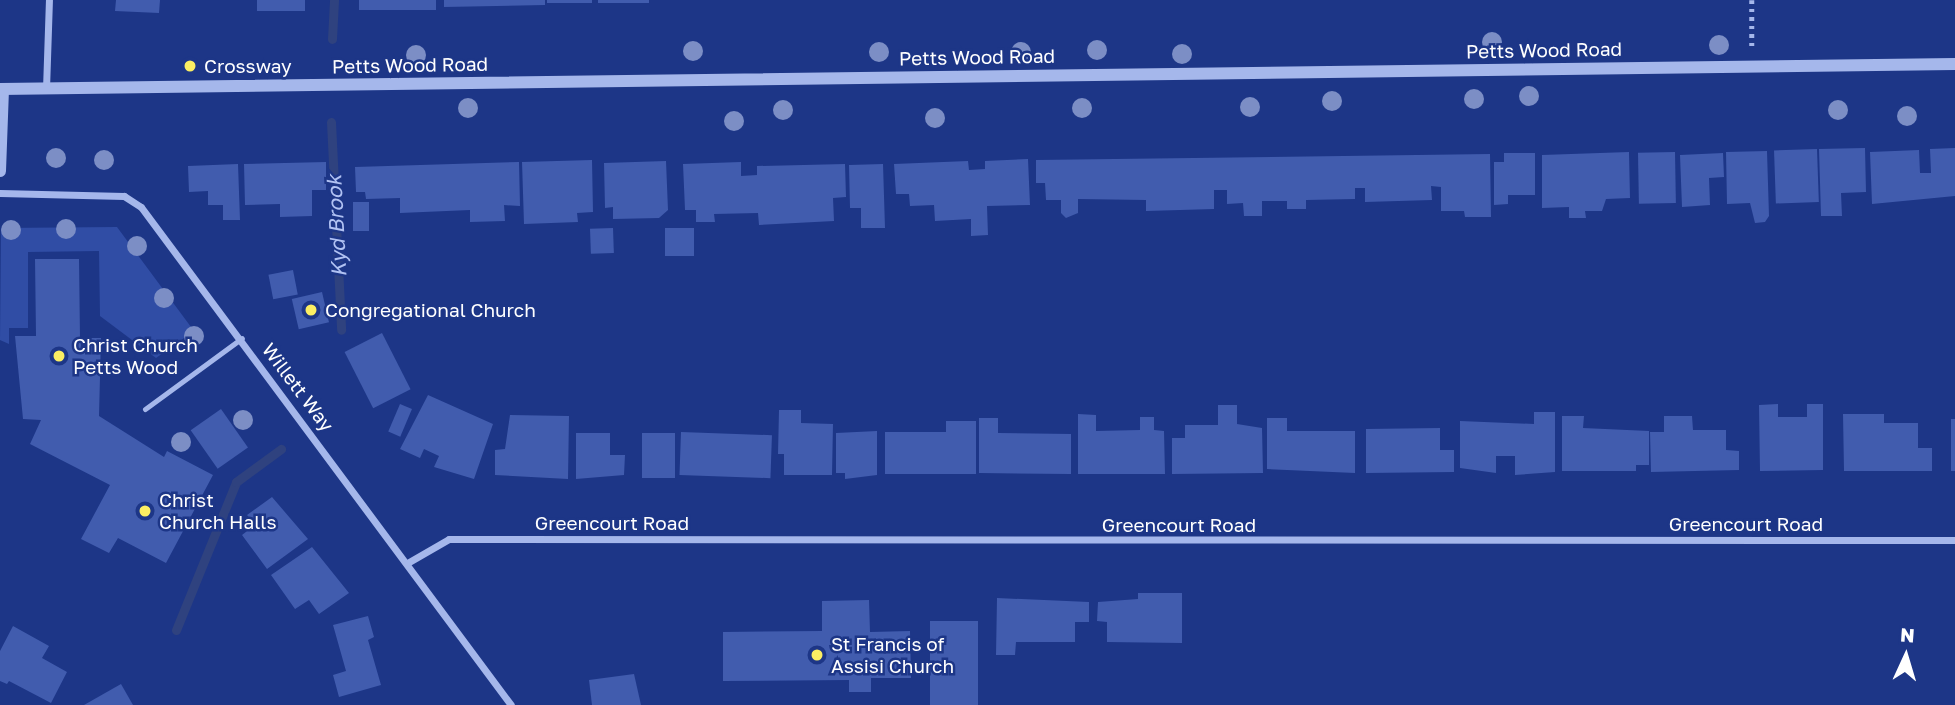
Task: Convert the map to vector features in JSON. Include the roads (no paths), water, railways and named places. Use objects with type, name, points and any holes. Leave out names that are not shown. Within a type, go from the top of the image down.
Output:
[{"type":"street","points":[[46,89],[49,0]]},
{"type":"street","name":"Petts Wood Road","points":[[1,89],[1955,64]]},
{"type":"street","points":[[0,171],[1,89]]},
{"type":"street","name":"Willett Way","points":[[0,193],[124,196],[141,207],[242,338],[511,705]]},
{"type":"street","name":"Greencourt Road","points":[[408,562],[449,538],[1955,540]]},
{"type":"lane","points":[[145,409],[242,338]]},
{"type":"waterway","name":"Kyd Brook","points":[[332,39],[334,0]]},
{"type":"waterway","name":"Kyd Brook","points":[[331,122],[341,330]]},
{"type":"waterway","name":"Kyd Brook","points":[[176,630],[236,482],[281,449]]},
{"type":"place","name":"Crossway","points":[[190,66]]},
{"type":"place","name":"Congregational Church","points":[[311,310]]},
{"type":"place","name":"Christ Church Petts Wood","points":[[59,356]]},
{"type":"place","name":"Christ Church Halls","points":[[145,511]]},
{"type":"place","name":"St Francis of Assisi Church","points":[[817,655]]}]
